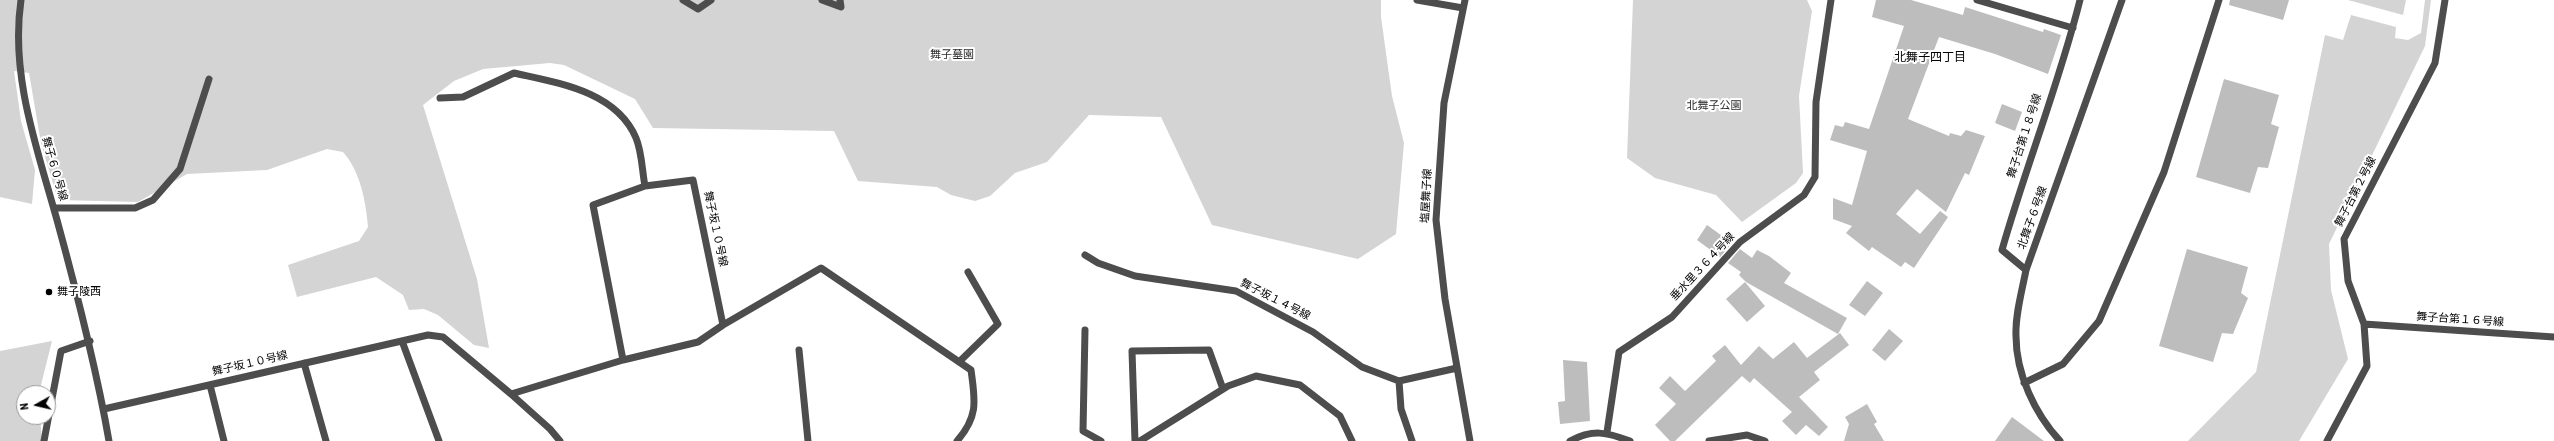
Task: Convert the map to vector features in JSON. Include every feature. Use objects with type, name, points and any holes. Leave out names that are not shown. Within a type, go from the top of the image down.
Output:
[{"type":"street","name":"舞子６０号線","points":[[21,0],[18,23],[23,90],[36,151],[54,208],[90,341],[110,441]]},
{"type":"street","points":[[683,0],[698,9],[710,0]]},
{"type":"street","points":[[822,0],[841,7],[840,0]]},
{"type":"street","points":[[1417,0],[1463,8]]},
{"type":"street","name":"塩屋舞子線","points":[[1465,0],[1444,103],[1436,220],[1445,299],[1470,441]]},
{"type":"street","name":"垂水里３６４号線","points":[[1607,432],[1618,352],[1672,317],[1740,242],[1804,195],[1815,177],[1816,102],[1831,0]]},
{"type":"street","points":[[1977,0],[2073,28]]},
{"type":"street","name":"舞子台第１８号線","points":[[2026,270],[2002,250],[2022,180],[2073,28],[2080,0]]},
{"type":"street","name":"北舞子６号線","points":[[2060,441],[2050,430],[2024,383],[2016,336],[2026,270],[2122,0]]},
{"type":"street","points":[[2024,383],[2062,364],[2099,321],[2164,172],[2219,0]]},
{"type":"street","name":"舞子台第２号線","points":[[2327,441],[2367,366],[2364,324],[2348,281],[2344,239],[2435,63],[2445,0]]},
{"type":"street","points":[[440,98],[463,97],[514,73],[596,95],[621,115],[636,138],[645,186]]},
{"type":"street","points":[[54,208],[134,208],[153,200],[180,169],[209,79]]},
{"type":"street","name":"舞子坂１０号線","points":[[623,360],[593,205],[645,186],[693,180],[723,325]]},
{"type":"street","name":"舞子坂１４号線","points":[[1084,255],[1098,263],[1135,276],[1236,291],[1313,332],[1362,367],[1399,381]]},
{"type":"street","points":[[511,394],[623,360],[698,342],[723,325],[821,268],[970,370],[976,406],[964,434],[957,441]]},
{"type":"street","points":[[959,362],[998,324],[968,272]]},
{"type":"street","name":"舞子台第１６号線","points":[[2364,324],[2554,337]]},
{"type":"street","points":[[1085,330],[1083,431],[1101,441]]},
{"type":"street","name":"舞子坂１０号線","points":[[104,409],[428,335],[443,337],[511,394],[550,429],[560,441]]},
{"type":"street","points":[[44,441],[61,351],[90,341]]},
{"type":"street","points":[[402,341],[439,441]]},
{"type":"street","points":[[799,350],[808,441]]},
{"type":"street","points":[[1135,441],[1132,351],[1209,350],[1223,389]]},
{"type":"street","points":[[304,363],[326,441]]},
{"type":"street","points":[[1412,441],[1401,409],[1399,381],[1457,368]]},
{"type":"street","points":[[1140,441],[1223,389],[1256,376],[1300,384],[1340,416],[1352,441]]},
{"type":"street","points":[[210,385],[224,441]]},
{"type":"street","points":[[1570,441],[1583,434],[1607,432],[1630,441]]},
{"type":"street","points":[[1709,441],[1747,435],[1765,441]]},
{"type":"green space","name":"舞子墓園","points":[[0,0],[1381,0],[1381,17],[1392,96],[1404,143],[1396,234],[1358,259],[1212,225],[1161,117],[1089,115],[1047,162],[1015,173],[990,196],[975,201],[951,195],[937,187],[858,181],[834,131],[653,128],[635,99],[564,65],[550,63],[483,69],[454,81],[423,105],[477,279],[489,348],[474,345],[438,315],[424,309],[409,310],[403,295],[376,277],[297,297],[288,265],[359,241],[368,227],[364,197],[358,177],[354,168],[343,152],[327,149],[267,170],[187,174],[138,202],[58,200],[41,143],[29,73],[14,71],[21,121],[35,170],[32,204],[0,197]]},
{"type":"green space","name":"北舞子公園","points":[[1633,0],[1807,0],[1812,11],[1799,96],[1803,173],[1796,183],[1742,222],[1716,195],[1655,178],[1627,158]]},
{"type":"green space","points":[[2348,0],[2406,0],[2403,15]]},
{"type":"green space","points":[[2425,0],[2431,0],[2425,46],[2329,244],[2331,290],[2348,359],[2299,441],[2188,441],[2256,372],[2325,35],[2343,40],[2351,15],[2396,27],[2395,38],[2408,40],[2421,33]]},
{"type":"green space","points":[[52,341],[41,385],[16,385],[16,425],[41,425],[42,441],[0,441],[0,351]]},
{"type":"building","points":[[1876,0],[1911,0],[1963,15],[1965,7],[2043,32],[2044,29],[2061,35],[2048,74],[1995,54],[1939,37],[1908,119],[1949,136],[1950,133],[1961,136],[1966,130],[1985,136],[1969,175],[1965,173],[1946,212],[1917,189],[1896,214],[1920,234],[1940,211],[1948,217],[1914,268],[1905,262],[1901,267],[1872,247],[1869,251],[1846,233],[1852,226],[1833,219],[1833,198],[1852,205],[1867,151],[1830,140],[1835,125],[1843,127],[1845,122],[1869,129],[1904,26],[1872,17]]},
{"type":"building","points":[[2230,0],[2289,0],[2283,20],[2229,5]]},
{"type":"building","points":[[2224,79],[2279,95],[2271,124],[2279,127],[2268,168],[2258,167],[2250,193],[2196,177]]},
{"type":"building","points":[[2002,104],[2022,112],[2015,131],[1995,123]]},
{"type":"building","points":[[1707,225],[1732,243],[1720,257],[1697,240]]},
{"type":"building","points":[[1740,249],[1752,258],[1757,250],[1769,256],[1791,273],[1784,283],[1847,318],[1838,334],[1746,282],[1739,275],[1741,272],[1728,263]]},
{"type":"building","points":[[2187,249],[2248,267],[2241,293],[2248,298],[2233,334],[2222,333],[2213,362],[2159,346]]},
{"type":"building","points":[[1867,281],[1883,293],[1865,316],[1849,305]]},
{"type":"building","points":[[1745,282],[1765,306],[1747,322],[1726,299]]},
{"type":"building","points":[[1889,329],[1903,341],[1885,361],[1872,350]]},
{"type":"building","points":[[1840,333],[1849,345],[1814,372],[1820,380],[1799,397],[1828,427],[1819,436],[1806,425],[1796,435],[1782,421],[1792,412],[1754,378],[1750,383],[1742,376],[1675,441],[1670,441],[1655,425],[1676,404],[1659,388],[1670,376],[1685,391],[1716,361],[1712,356],[1725,345],[1741,365],[1759,346],[1773,359],[1794,342],[1807,358]]},
{"type":"building","points":[[1563,360],[1587,362],[1590,421],[1560,424],[1558,402],[1565,401]]},
{"type":"building","points":[[1867,404],[1877,422],[1874,424],[1884,441],[1844,441],[1849,424],[1845,417]]},
{"type":"building","points":[[2012,417],[2044,441],[1995,441]]},
{"type":"place","name":"舞子陵西","points":[[49,292]]},
{"type":"district","name":"北舞子四丁目","points":[[1930,58]]}]
